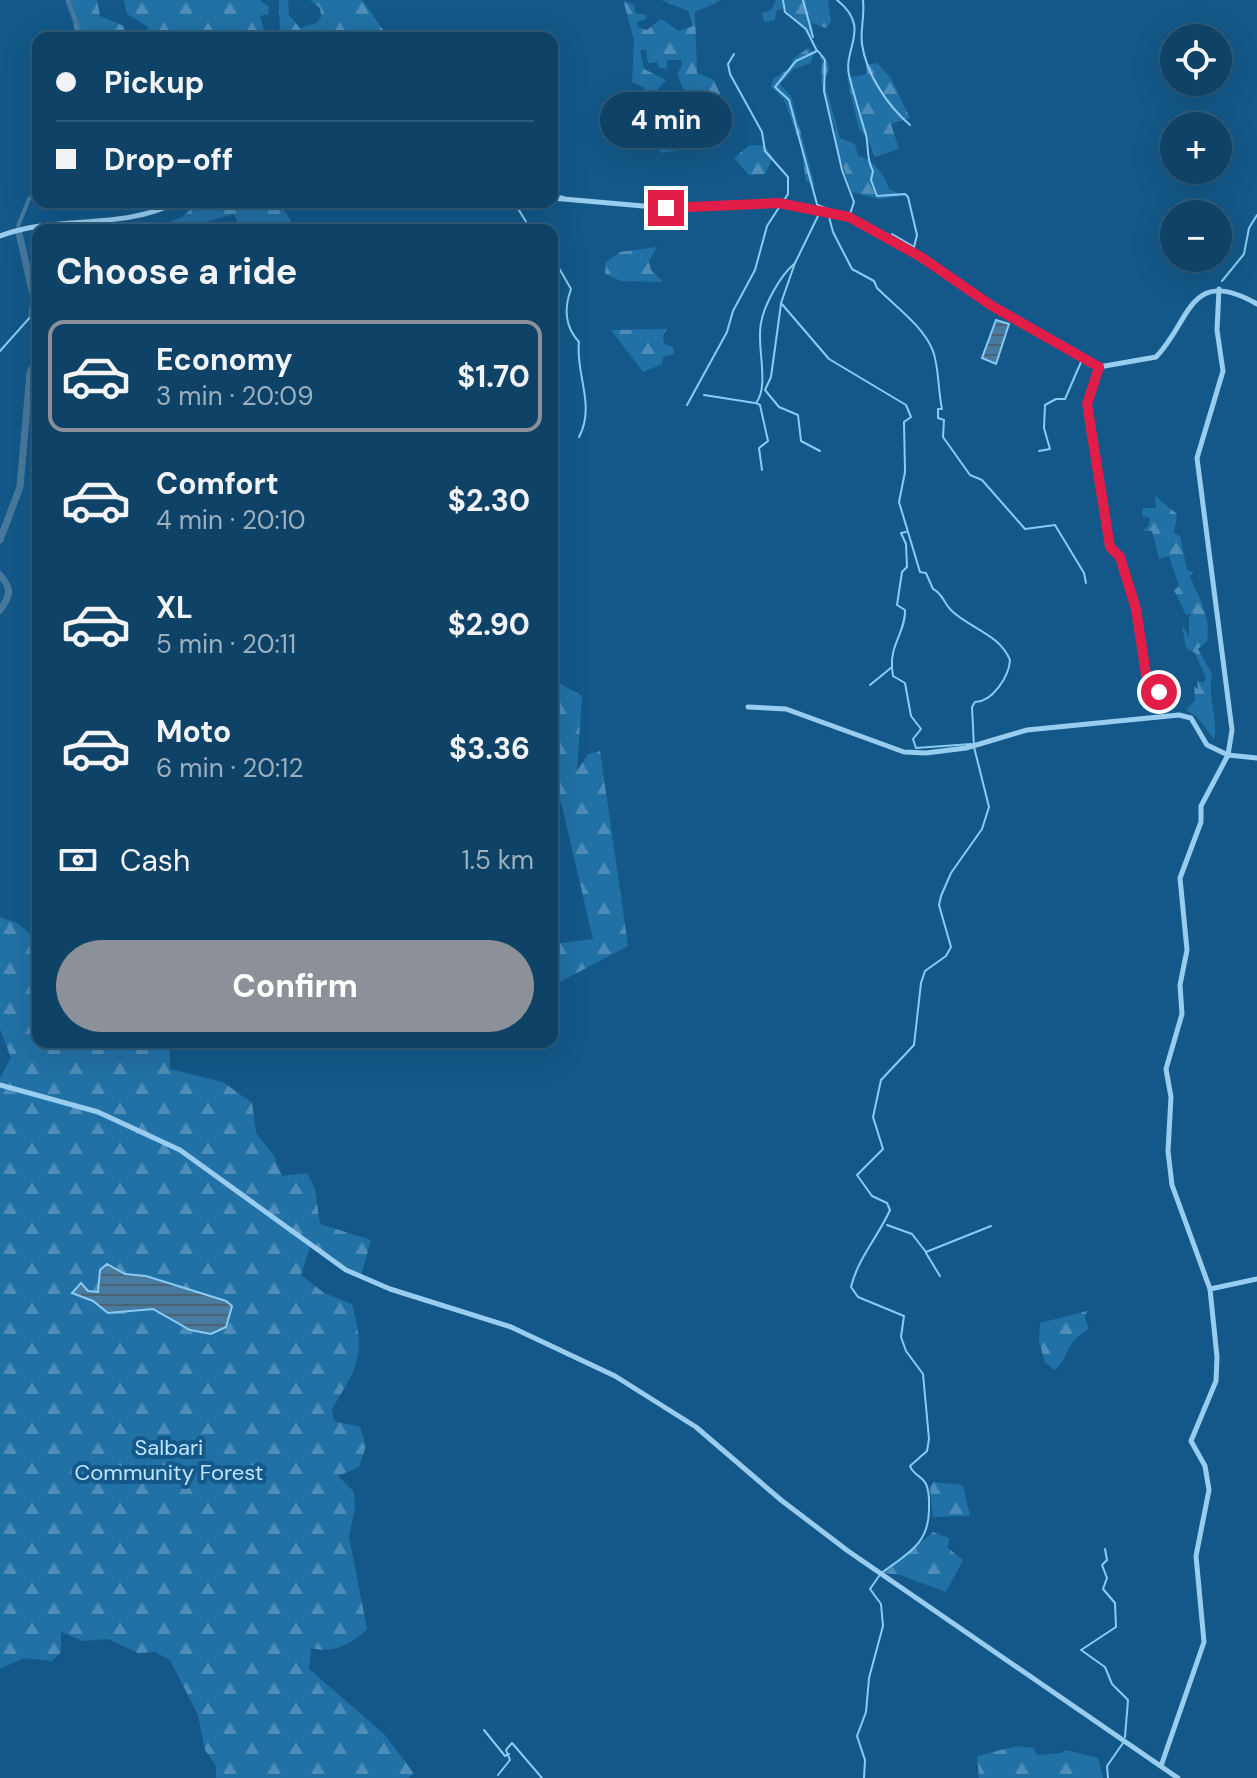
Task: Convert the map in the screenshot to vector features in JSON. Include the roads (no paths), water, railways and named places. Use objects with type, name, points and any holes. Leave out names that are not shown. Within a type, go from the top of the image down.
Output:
[{"type":"street","points":[[558,199],[666,208],[781,204],[849,217],[885,236],[992,306],[1099,367],[1156,357],[1187,307],[1198,297],[1219,289],[1257,304]]},
{"type":"street","points":[[42,224],[88,223],[131,217],[159,208]]},
{"type":"street","points":[[0,236],[32,227]]},
{"type":"street","points":[[1161,1766],[1204,1642],[1196,1556],[1209,1490],[1205,1466],[1191,1441],[1192,1430],[1208,1406],[1216,1381],[1210,1289],[1172,1185],[1168,1151],[1171,1097],[1166,1069],[1182,1014],[1180,985],[1187,950],[1180,878],[1201,822],[1201,806],[1228,755],[1232,730],[1197,458],[1223,371],[1217,330],[1219,289]]},
{"type":"street","points":[[1099,367],[1087,404],[1110,547],[1120,557],[1136,609],[1148,688],[1159,692]]},
{"type":"street","points":[[748,707],[786,709],[904,752],[926,753],[966,748],[1027,730],[1179,715],[1191,718],[1207,745],[1228,755],[1257,758]]},
{"type":"street","points":[[0,1085],[98,1112],[180,1150],[353,1274],[511,1327],[615,1376],[696,1427],[781,1500],[884,1576],[1178,1778]]},
{"type":"street","points":[[1210,1289],[1257,1279]]},
{"type":"waterway","points":[[68,0],[80,32]]},
{"type":"waterway","points":[[783,0],[785,12],[806,29],[817,51],[796,61],[775,87],[789,100],[818,208]]},
{"type":"waterway","points":[[803,0],[813,37]]},
{"type":"waterway","points":[[837,0],[847,10],[855,29],[849,75],[866,135],[868,158],[873,171],[871,180],[877,196],[905,194],[908,197],[917,235],[914,247],[892,234]]},
{"type":"waterway","points":[[863,0],[862,39],[868,67],[886,99],[910,125]]},
{"type":"waterway","points":[[818,51],[825,60],[824,91],[842,170],[854,202],[850,214]]},
{"type":"waterway","points":[[734,54],[728,64],[730,74],[762,132],[765,151],[788,177],[788,194],[783,202]]},
{"type":"waterway","points":[[18,226],[32,196]]},
{"type":"waterway","points":[[558,196],[564,197]]},
{"type":"waterway","points":[[818,205],[827,209],[833,232],[852,269],[874,281],[877,288],[916,325],[929,342],[936,364],[942,409],[938,409],[938,418],[944,420],[943,437],[970,475],[982,480],[1025,529],[1055,525],[1084,573],[1086,583]]},
{"type":"waterway","points":[[687,405],[727,332],[733,311],[755,270],[767,226],[780,206]]},
{"type":"waterway","points":[[518,208],[527,224]]},
{"type":"waterway","points":[[1222,281],[1244,254],[1249,228],[1257,215]]},
{"type":"waterway","points":[[818,216],[795,263],[781,303],[829,359],[906,405],[911,417],[904,422],[905,472],[899,502],[920,572],[926,573],[933,589],[950,609],[993,638],[1010,660],[998,687],[988,698],[975,702],[972,707],[974,747],[989,807],[982,829],[951,873],[941,896],[939,905],[951,947],[946,956],[925,971],[914,1045],[881,1080],[873,1117],[883,1149],[857,1175],[872,1196],[887,1203],[890,1210],[858,1267],[851,1287],[858,1297],[904,1316],[901,1337],[906,1351],[923,1374],[929,1439],[927,1451],[910,1466],[928,1490],[925,1531],[909,1553],[883,1572]]},
{"type":"waterway","points":[[19,233],[32,290]]},
{"type":"waterway","points":[[762,470],[759,448],[768,441],[760,405],[756,403],[762,386],[761,323],[773,291],[794,264]]},
{"type":"waterway","points":[[558,266],[571,289],[567,317],[579,342],[586,413],[579,437]]},
{"type":"waterway","points":[[781,304],[771,377],[765,390],[779,407],[798,415],[801,441],[820,451]]},
{"type":"waterway","points":[[0,351],[32,315]]},
{"type":"waterway","points":[[1039,451],[1050,449],[1044,428],[1045,405],[1056,399],[1065,399],[1081,362]]},
{"type":"waterway","points":[[0,540],[20,487],[32,368]]},
{"type":"waterway","points":[[704,395],[755,403]]},
{"type":"waterway","points":[[870,685],[892,667],[893,652],[905,617],[905,610],[897,605],[902,572],[907,567],[906,544],[901,533],[906,532]]},
{"type":"waterway","points":[[0,575],[9,592],[0,610]]},
{"type":"waterway","points":[[892,668],[893,676],[905,683],[911,716],[921,729],[913,739],[916,748],[971,744]]},
{"type":"waterway","points":[[887,1225],[912,1234],[926,1252],[991,1226]]},
{"type":"waterway","points":[[926,1253],[940,1276]]},
{"type":"waterway","points":[[1105,1549],[1107,1560],[1102,1565],[1107,1578],[1103,1589],[1115,1603],[1116,1627],[1081,1650],[1105,1667],[1112,1684],[1128,1700],[1125,1737]]},
{"type":"waterway","points":[[864,1778],[865,1760],[857,1736],[866,1712],[869,1678],[883,1626],[881,1604],[870,1589],[879,1576]]},
{"type":"waterway","points":[[484,1730],[505,1756],[509,1754]]},
{"type":"waterway","points":[[498,1775],[510,1760],[506,1750],[512,1743],[542,1778]]},
{"type":"waterway","points":[[1108,1778],[1107,1766],[1123,1743]]},
{"type":"park label","name":"Salbari Community Forest","points":[[169,1460]]}]
